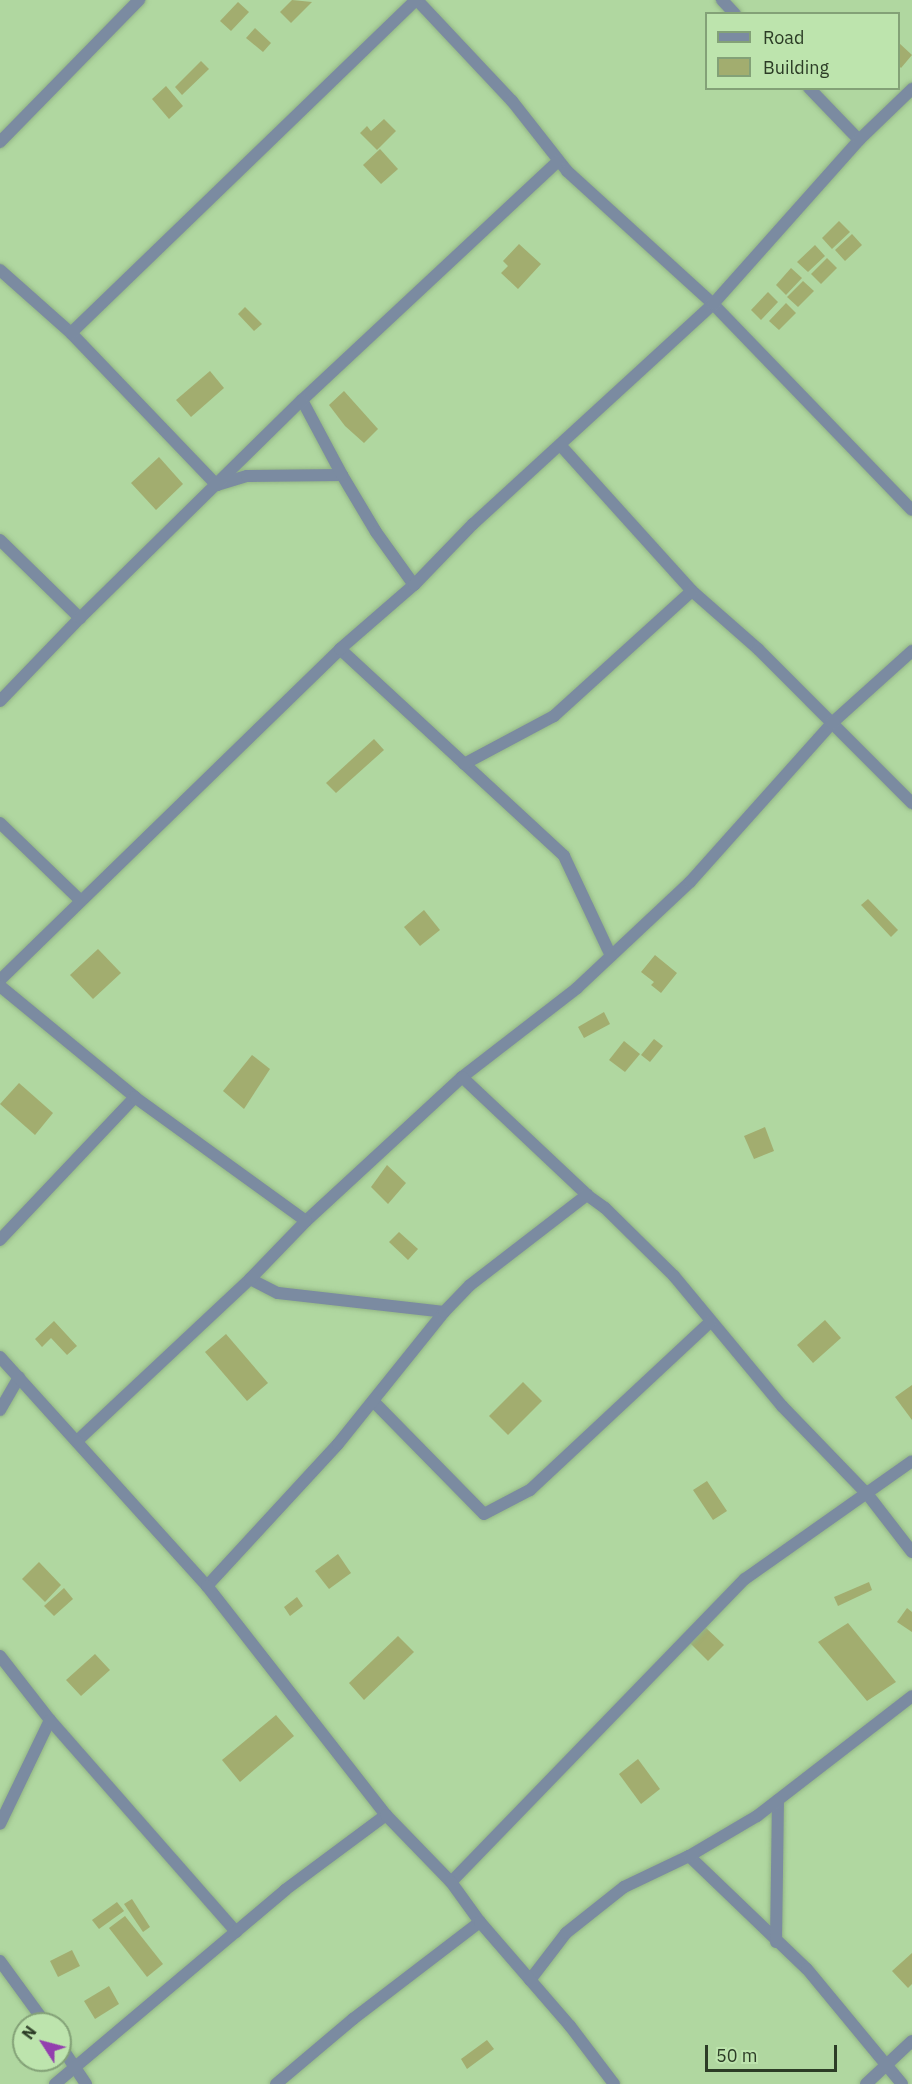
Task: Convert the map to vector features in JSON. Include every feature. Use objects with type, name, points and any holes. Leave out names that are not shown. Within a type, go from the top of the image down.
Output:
[{"type":"street","points":[[0,142],[139,0]]},
{"type":"street","points":[[71,333],[417,0],[512,100],[558,161],[713,304],[912,510]]},
{"type":"street","points":[[722,0],[733,12]]},
{"type":"street","points":[[0,980],[340,650],[414,585],[473,524],[561,446],[713,304],[859,140],[912,89]]},
{"type":"street","points":[[811,90],[859,140]]},
{"type":"street","points":[[0,701],[80,618],[302,400],[558,161]]},
{"type":"street","points":[[0,270],[71,333],[217,485]]},
{"type":"street","points":[[302,400],[342,475],[376,531],[414,585]]},
{"type":"street","points":[[561,446],[692,591],[758,649],[912,803]]},
{"type":"street","points":[[217,485],[248,476],[342,475]]},
{"type":"street","points":[[0,540],[80,618]]},
{"type":"street","points":[[464,764],[554,716],[692,591]]},
{"type":"street","points":[[340,650],[564,856],[611,956]]},
{"type":"street","points":[[77,1441],[250,1279],[306,1221],[462,1077],[577,988],[690,882],[832,723],[912,651]]},
{"type":"street","points":[[0,824],[80,900]]},
{"type":"street","points":[[0,986],[135,1097],[306,1221]]},
{"type":"street","points":[[462,1077],[587,1195],[605,1208],[674,1276],[782,1406],[868,1495],[912,1552]]},
{"type":"street","points":[[0,1240],[135,1097]]},
{"type":"street","points":[[207,1586],[338,1444],[444,1312],[470,1285],[587,1195]]},
{"type":"street","points":[[250,1279],[278,1293],[444,1312]]},
{"type":"street","points":[[373,1401],[484,1514],[530,1490],[710,1322]]},
{"type":"street","points":[[0,1357],[207,1586],[386,1815],[451,1882],[480,1922],[570,2026],[612,2084]]},
{"type":"street","points":[[0,1410],[19,1377]]},
{"type":"street","points":[[451,1882],[745,1579],[868,1495],[912,1461]]},
{"type":"street","points":[[0,1656],[50,1720],[236,1932]]},
{"type":"street","points":[[530,1980],[566,1933],[624,1887],[689,1856],[757,1816],[912,1696]]},
{"type":"street","points":[[0,1824],[50,1720]]},
{"type":"street","points":[[776,1942],[778,1800]]},
{"type":"street","points":[[55,2084],[285,1890],[386,1815]]},
{"type":"street","points":[[689,1856],[776,1942],[807,1969],[902,2084]]},
{"type":"street","points":[[276,2084],[353,2019],[480,1922]]},
{"type":"street","points":[[0,1960],[37,2012]]},
{"type":"street","points":[[866,2084],[912,2041]]},
{"type":"street","points":[[72,2063],[86,2084]]},
{"type":"building","points":[[292,0],[312,2],[291,23],[280,12]]},
{"type":"building","points":[[238,2],[249,12],[231,31],[220,21]]},
{"type":"building","points":[[255,28],[271,43],[263,52],[246,38]]},
{"type":"building","points":[[900,44],[912,55],[900,67]]},
{"type":"building","points":[[201,61],[209,69],[182,95],[175,87]]},
{"type":"building","points":[[166,86],[183,106],[169,119],[152,99]]},
{"type":"building","points":[[384,119],[396,131],[377,150],[360,133],[367,126],[371,131]]},
{"type":"building","points":[[380,149],[398,169],[381,184],[363,165]]},
{"type":"building","points":[[839,221],[850,232],[832,249],[822,238]]},
{"type":"building","points":[[852,234],[862,245],[845,261],[835,250]]},
{"type":"building","points":[[519,244],[541,264],[518,289],[501,273],[508,266],[503,261]]},
{"type":"building","points":[[815,245],[825,256],[808,272],[797,262]]},
{"type":"building","points":[[827,258],[837,268],[821,284],[811,274]]},
{"type":"building","points":[[791,268],[802,278],[786,295],[776,285]]},
{"type":"building","points":[[803,281],[814,291],[798,307],[787,297]]},
{"type":"building","points":[[768,292],[778,302],[761,320],[751,310]]},
{"type":"building","points":[[786,303],[796,313],[779,330],[769,321]]},
{"type":"building","points":[[245,307],[262,324],[254,331],[238,314]]},
{"type":"building","points":[[210,371],[224,388],[191,417],[176,400]]},
{"type":"building","points":[[344,391],[378,429],[364,443],[345,426],[329,405]]},
{"type":"building","points":[[159,457],[183,484],[156,510],[131,483]]},
{"type":"building","points":[[374,739],[384,750],[336,793],[326,783]]},
{"type":"building","points":[[868,899],[898,930],[891,937],[861,905]]},
{"type":"building","points":[[424,910],[440,930],[420,946],[404,927]]},
{"type":"building","points":[[98,949],[121,973],[93,999],[70,975]]},
{"type":"building","points":[[655,955],[677,973],[661,993],[651,985],[654,982],[641,972]]},
{"type":"building","points":[[604,1012],[610,1024],[584,1038],[578,1027]]},
{"type":"building","points":[[654,1039],[663,1046],[650,1062],[641,1055]]},
{"type":"building","points":[[624,1041],[640,1054],[625,1072],[609,1060]]},
{"type":"building","points":[[252,1055],[270,1069],[244,1109],[223,1091]]},
{"type":"building","points":[[19,1083],[53,1113],[35,1135],[0,1104]]},
{"type":"building","points":[[765,1127],[774,1151],[754,1159],[744,1136]]},
{"type":"building","points":[[387,1165],[406,1183],[388,1204],[371,1187]]},
{"type":"building","points":[[399,1232],[418,1249],[408,1260],[389,1242]]},
{"type":"building","points":[[825,1320],[841,1338],[813,1363],[797,1345]]},
{"type":"building","points":[[54,1321],[77,1346],[67,1355],[51,1338],[42,1347],[35,1339]]},
{"type":"building","points":[[226,1334],[268,1383],[247,1401],[205,1352]]},
{"type":"building","points":[[523,1382],[542,1401],[508,1435],[489,1416]]},
{"type":"building","points":[[912,1385],[912,1420],[895,1397]]},
{"type":"building","points":[[707,1481],[727,1511],[713,1520],[693,1490]]},
{"type":"building","points":[[338,1554],[351,1573],[329,1589],[315,1571]]},
{"type":"building","points":[[39,1562],[61,1585],[45,1602],[22,1579]]},
{"type":"building","points":[[869,1582],[872,1590],[838,1606],[834,1597]]},
{"type":"building","points":[[64,1588],[73,1599],[54,1616],[44,1606]]},
{"type":"building","points":[[297,1597],[303,1606],[290,1616],[284,1607]]},
{"type":"building","points":[[907,1608],[912,1612],[912,1632],[897,1622]]},
{"type":"building","points":[[848,1623],[896,1682],[867,1701],[818,1642]]},
{"type":"building","points":[[705,1627],[724,1645],[708,1661],[690,1643]]},
{"type":"building","points":[[398,1636],[414,1652],[364,1700],[349,1683]]},
{"type":"building","points":[[95,1654],[110,1670],[81,1696],[66,1680]]},
{"type":"building","points":[[276,1715],[294,1736],[240,1782],[222,1760]]},
{"type":"building","points":[[638,1759],[660,1789],[641,1804],[619,1774]]},
{"type":"building","points":[[132,1899],[150,1927],[143,1932],[124,1904]]},
{"type":"building","points":[[117,1902],[124,1911],[99,1929],[92,1920]]},
{"type":"building","points":[[125,1916],[163,1964],[147,1977],[109,1928]]},
{"type":"building","points":[[72,1950],[80,1966],[58,1977],[50,1961]]},
{"type":"building","points":[[912,1953],[912,1984],[908,1988],[892,1971]]},
{"type":"building","points":[[109,1986],[119,2004],[95,2019],[84,2001]]},
{"type":"building","points":[[487,2040],[494,2049],[467,2069],[461,2059]]}]
